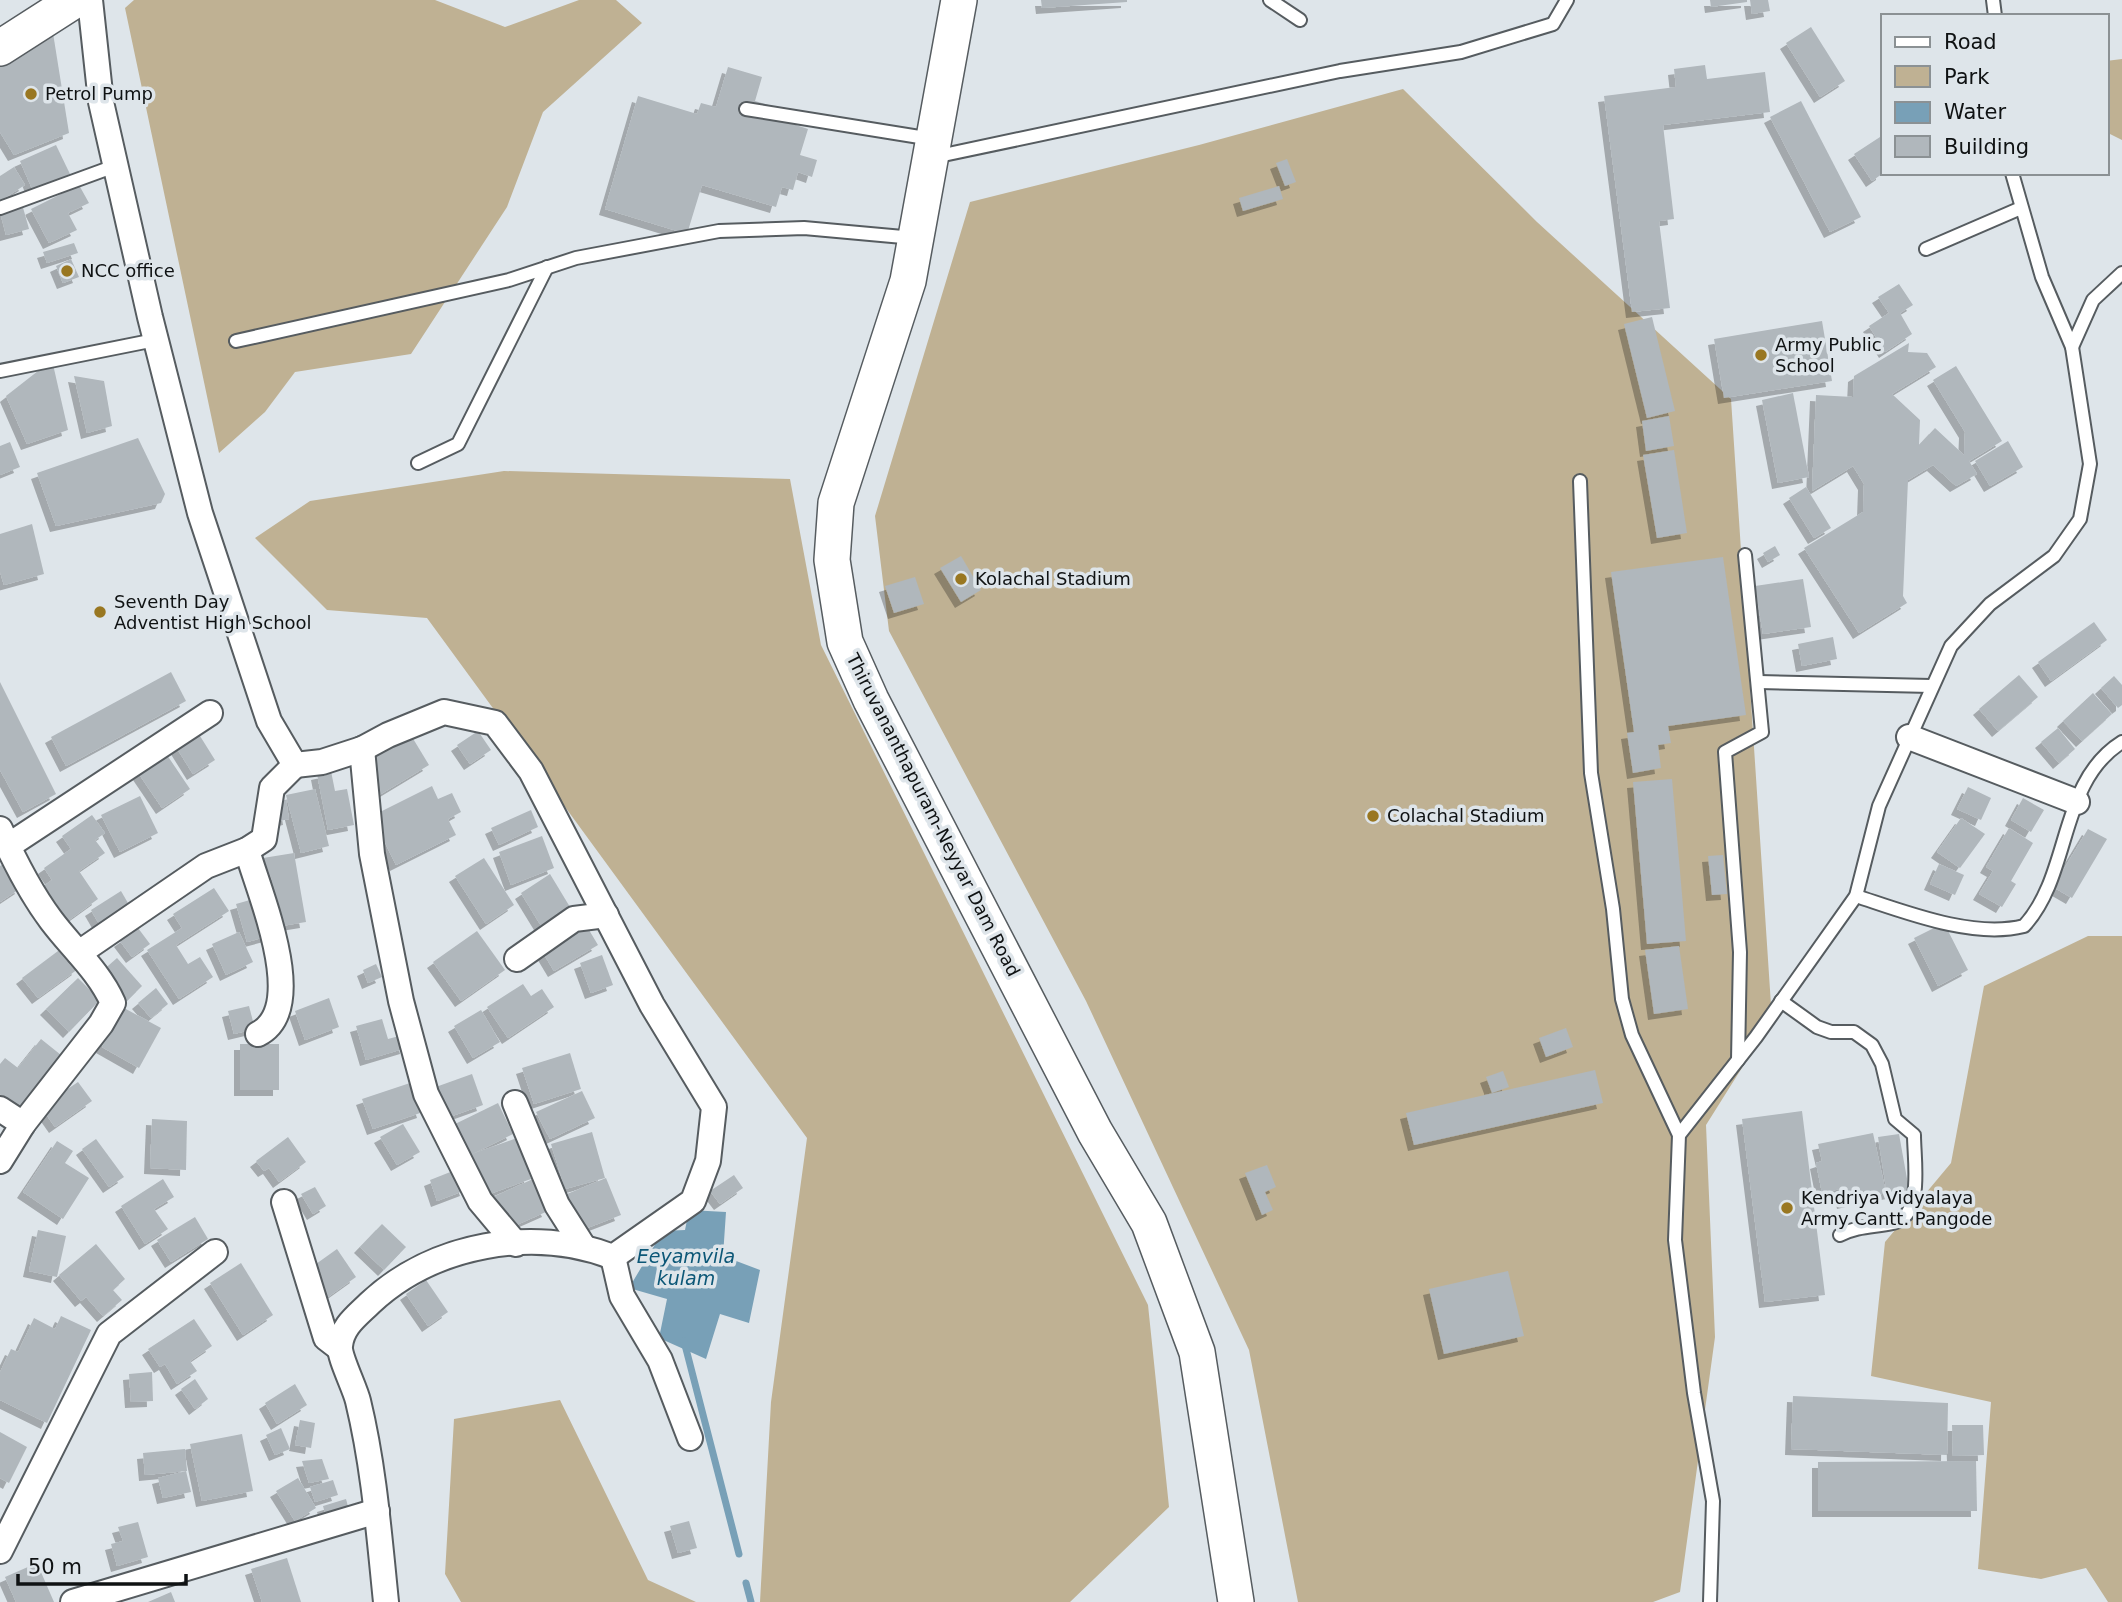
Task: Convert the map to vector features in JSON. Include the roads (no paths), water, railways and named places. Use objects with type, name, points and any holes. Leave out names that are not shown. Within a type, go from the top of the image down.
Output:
[{"type":"main road","points":[[0,48],[75,0]]},
{"type":"main road","name":"Thiruvananthapuram-Neyyar Dam Road","points":[[957,1],[934,148],[908,281],[836,503],[832,560],[845,642],[871,700],[1095,1132],[1149,1223],[1197,1352],[1236,1602]]},
{"type":"street","points":[[90,0],[101,102],[155,340],[200,513],[269,721],[295,765]]},
{"type":"street","points":[[79,953],[206,866],[247,850],[264,839],[272,788],[295,765],[322,762],[362,749],[444,712],[495,723],[531,771],[652,1005],[714,1107],[708,1161],[693,1201],[614,1257]]},
{"type":"street","points":[[0,1161],[23,1124],[101,1024],[113,1003],[107,989],[50,919],[4,837],[211,713]]},
{"type":"street","points":[[1909,737],[2077,802]]},
{"type":"street","points":[[362,749],[372,854],[401,1001],[426,1094],[480,1201],[516,1244]]},
{"type":"street","points":[[247,850],[272,924],[282,995],[274,1021],[258,1034]]},
{"type":"street","points":[[517,958],[574,919],[606,915]]},
{"type":"street","points":[[515,1103],[557,1205],[583,1246]]},
{"type":"street","points":[[0,1109],[23,1124]]},
{"type":"street","points":[[284,1202],[326,1338],[340,1348],[355,1389],[371,1454],[386,1602]]},
{"type":"street","points":[[340,1348],[348,1324],[389,1285],[470,1247],[516,1244],[583,1246],[614,1257]]},
{"type":"street","points":[[0,1551],[109,1334],[215,1252]]},
{"type":"street","points":[[614,1257],[622,1296],[660,1360],[690,1438]]},
{"type":"street","points":[[73,1602],[377,1511]]},
{"type":"lane","points":[[1270,0],[1300,20]]},
{"type":"lane","points":[[746,109],[934,148],[1340,71],[1461,52],[1553,24],[1567,0]]},
{"type":"lane","points":[[0,208],[115,166]]},
{"type":"lane","points":[[1679,1135],[1738,1061],[1856,896],[1880,806],[1951,646],[1990,604],[2054,556],[2080,519],[2091,464],[2072,347],[2042,277],[2013,175]]},
{"type":"lane","points":[[1926,250],[2021,208]]},
{"type":"lane","points":[[236,341],[509,280],[576,258],[719,231],[804,228],[918,239]]},
{"type":"lane","points":[[418,463],[458,444],[547,267]]},
{"type":"lane","points":[[2072,347],[2093,300],[2122,273]]},
{"type":"lane","points":[[0,371],[155,340]]},
{"type":"lane","points":[[1580,481],[1591,773],[1613,909],[1622,999],[1632,1035],[1679,1135],[1675,1240],[1694,1393],[1713,1501],[1710,1602]]},
{"type":"lane","points":[[1738,1061],[1740,952],[1725,752],[1762,732],[1745,555]]},
{"type":"lane","points":[[1759,682],[1931,686]]},
{"type":"lane","points":[[1856,896],[1936,921],[2008,930],[2024,926],[2041,901],[2077,802],[2094,766],[2122,742]]},
{"type":"lane","points":[[1781,1001],[1817,1027],[1831,1032],[1854,1032],[1872,1045],[1882,1065],[1895,1119],[1914,1135],[1914,1205],[1906,1218],[1895,1223],[1853,1228],[1840,1234]]},
{"type":"water","name":"Eeyamvila kulam","points":[[689,1210],[726,1212],[723,1256],[760,1270],[749,1323],[720,1314],[706,1359],[659,1338],[667,1299],[629,1288],[663,1231],[685,1230]]},
{"type":"waterway","points":[[684,1341],[739,1554]]},
{"type":"waterway","points":[[746,1583],[751,1602]]},
{"type":"place","name":"Petrol Pump","points":[[31,94]]},
{"type":"place","name":"NCC office","points":[[67,271]]},
{"type":"place","name":"Army Public School","points":[[1761,355]]},
{"type":"place","name":"Kolachal Stadium","points":[[961,579]]},
{"type":"place","name":"Seventh Day Adventist High School","points":[[100,612]]},
{"type":"place","name":"Colachal Stadium","points":[[1373,816]]},
{"type":"place","name":"Kendriya Vidyalaya Army Cantt. Pangode","points":[[1787,1208]]}]
